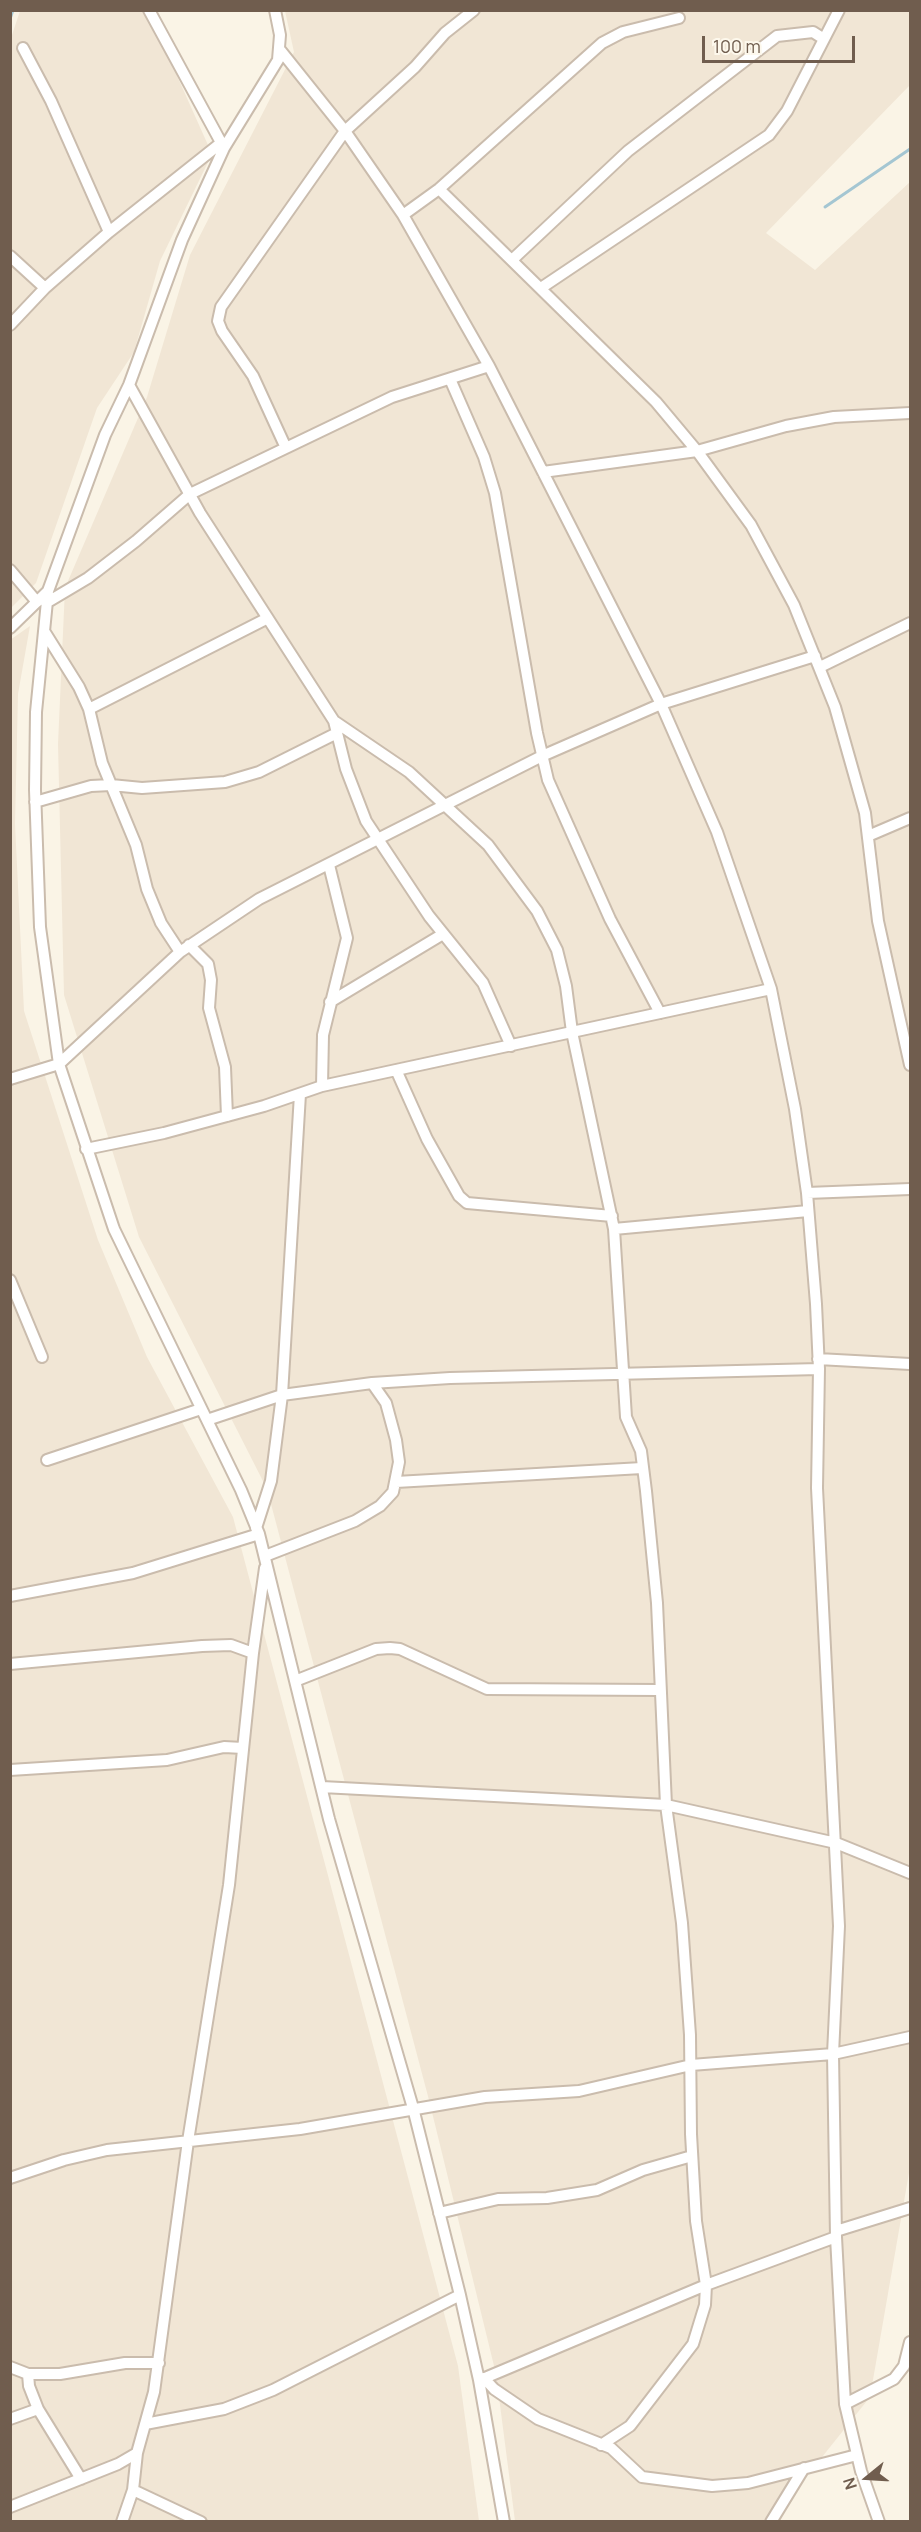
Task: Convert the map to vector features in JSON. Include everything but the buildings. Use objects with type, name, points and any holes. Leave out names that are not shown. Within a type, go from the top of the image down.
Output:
[{"type":"street","points":[[149,10],[222,145]]},
{"type":"street","points":[[275,10],[281,51],[345,131],[403,215],[489,366],[661,704],[717,832],[771,989],[795,1109],[807,1192],[819,1364],[817,1488],[839,1926],[833,2054],[836,2234],[845,2404],[857,2455],[879,2522]]},
{"type":"street","points":[[286,448],[253,376],[222,331],[218,321],[221,307],[345,131],[415,68],[445,33],[474,10]]},
{"type":"street","points":[[541,288],[769,135],[787,111],[838,10]]},
{"type":"street","points":[[403,215],[439,189],[602,43],[623,32],[679,18]]},
{"type":"street","points":[[513,259],[628,151],[777,36],[813,32],[824,39]]},
{"type":"street","points":[[23,48],[51,101],[109,231]]},
{"type":"street","points":[[281,51],[273,69],[222,145],[182,240],[129,385],[105,435],[42,602],[44,631],[36,712],[35,802],[40,927],[59,1064],[114,1230],[207,1420],[258,1531],[322,1787],[413,2108],[482,2379],[504,2522]]},
{"type":"street","points":[[10,325],[45,288],[109,231],[222,145]]},
{"type":"street","points":[[439,189],[513,259],[656,402],[697,451],[751,525],[794,604],[836,707],[865,813],[879,921],[910,1065]]},
{"type":"street","points":[[10,256],[45,288]]},
{"type":"street","points":[[10,628],[42,602],[104,566],[190,494],[392,397],[489,366]]},
{"type":"street","points":[[450,379],[484,458],[495,493],[548,780],[596,889],[660,1013]]},
{"type":"street","points":[[129,385],[190,494],[267,619],[334,721],[346,769],[366,821],[443,934],[483,983],[511,1046]]},
{"type":"street","points":[[543,472],[697,451],[786,426],[834,417],[910,413]]},
{"type":"street","points":[[10,570],[42,602]]},
{"type":"street","points":[[89,709],[267,619]]},
{"type":"street","points":[[10,1079],[59,1064],[185,948],[259,899],[542,756],[661,704],[817,662],[910,623]]},
{"type":"street","points":[[44,631],[79,687],[89,709],[102,763],[121,803],[136,844],[147,889],[161,923],[185,948],[208,964],[211,980],[210,1014],[225,1067],[227,1116]]},
{"type":"street","points":[[334,721],[409,772],[446,805],[488,845],[537,911],[557,950],[572,1032],[612,1216],[626,1417],[641,1451],[657,1603],[659,1690],[666,1805],[682,1923],[691,2065],[692,2156],[698,2249],[706,2285],[705,2305],[693,2344],[630,2426],[601,2445]]},
{"type":"street","points":[[35,802],[91,786],[142,788],[225,782],[259,772],[337,733]]},
{"type":"street","points":[[868,836],[910,818]]},
{"type":"street","points":[[322,1086],[323,1035],[347,938],[329,865]]},
{"type":"street","points":[[330,1002],[443,934]]},
{"type":"street","points":[[86,1149],[227,1116],[322,1086],[397,1072],[771,989]]},
{"type":"street","points":[[397,1072],[427,1139],[459,1196],[467,1203],[612,1216]]},
{"type":"street","points":[[258,1531],[271,1481],[282,1395],[300,1094]]},
{"type":"street","points":[[807,1192],[910,1189]]},
{"type":"street","points":[[614,1229],[808,1211]]},
{"type":"street","points":[[10,1280],[42,1357]]},
{"type":"street","points":[[207,1420],[282,1395],[372,1383],[623,1375],[819,1364],[910,1364]]},
{"type":"street","points":[[265,1559],[354,1521],[380,1506],[393,1492],[399,1462],[396,1440],[386,1403],[372,1383]]},
{"type":"street","points":[[47,1460],[201,1408]]},
{"type":"street","points":[[396,1482],[642,1468]]},
{"type":"street","points":[[10,1596],[133,1573],[258,1531]]},
{"type":"street","points":[[122,2522],[133,2490],[137,2453],[146,2424],[159,2363],[188,2141],[229,1886],[265,1559]]},
{"type":"street","points":[[10,1664],[231,1645],[253,1653]]},
{"type":"street","points":[[295,1681],[376,1649],[390,1648],[400,1649],[487,1689],[659,1690]]},
{"type":"street","points":[[10,1770],[167,1760],[224,1748],[243,1748]]},
{"type":"street","points":[[322,1787],[666,1805],[836,1843],[910,1873]]},
{"type":"street","points":[[10,2178],[64,2160],[107,2150],[300,2128],[497,2096],[579,2091],[691,2065],[833,2054],[910,2037]]},
{"type":"street","points":[[439,2213],[498,2199],[547,2198],[597,2190],[643,2170],[692,2156]]},
{"type":"street","points":[[482,2379],[706,2285],[836,2234],[910,2208]]},
{"type":"street","points":[[146,2424],[224,2409],[273,2390],[460,2295]]},
{"type":"street","points":[[845,2404],[894,2379],[904,2366],[910,2342]]},
{"type":"street","points":[[10,2367],[28,2374],[60,2374],[125,2363],[159,2363]]},
{"type":"street","points":[[28,2374],[29,2386],[38,2409],[81,2479]]},
{"type":"street","points":[[482,2379],[538,2419],[611,2448],[642,2477],[712,2486],[748,2483],[857,2455]]},
{"type":"street","points":[[10,2419],[38,2409]]},
{"type":"street","points":[[10,2507],[81,2479],[137,2453]]},
{"type":"street","points":[[771,2522],[804,2468]]},
{"type":"street","points":[[133,2490],[201,2522]]},
{"type":"shaded area","points":[[20,11],[148,11],[212,154],[160,261],[134,352],[97,408],[36,583],[11,608],[11,38]]},
{"type":"shaded area","points":[[285,11],[910,11],[910,85],[766,233],[815,270],[910,182],[910,2167],[870,2397],[771,2521],[515,2521],[496,2374],[429,2100],[267,1489],[139,1237],[64,995],[58,744],[65,588],[147,397],[190,255],[294,52]]},
{"type":"shaded area","points":[[30,626],[18,694],[15,824],[24,1011],[98,1240],[147,1357],[233,1517],[458,2366],[479,2521],[11,2521],[10,640]]},
{"type":"waterway","points":[[10,19],[13,10]]},
{"type":"waterway","points":[[825,207],[910,149]]}]
